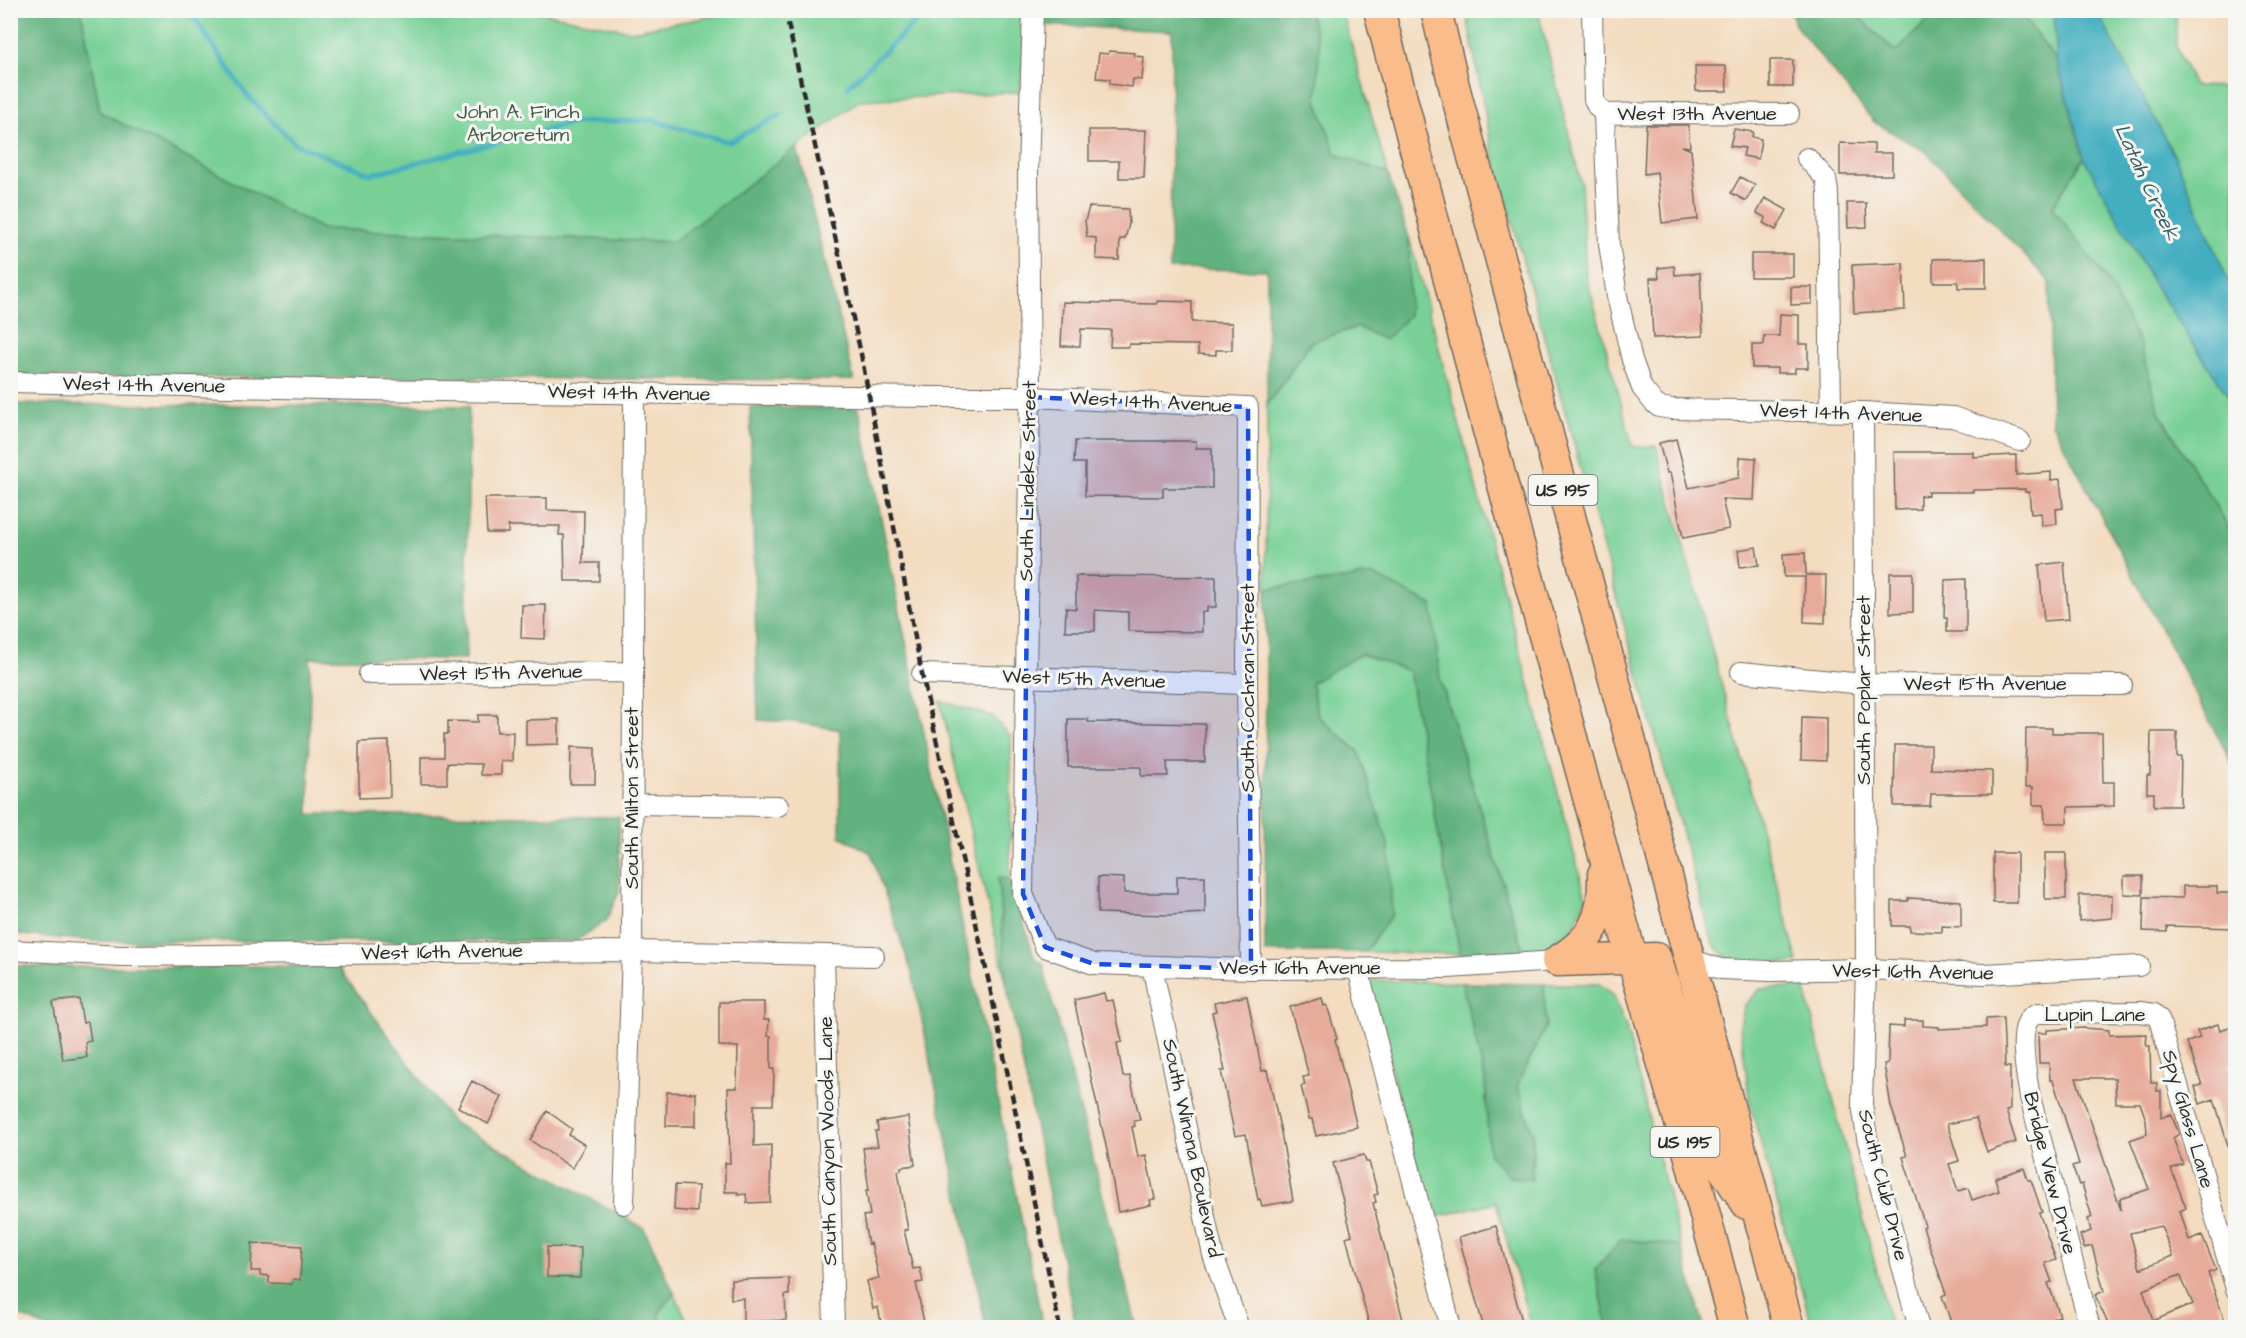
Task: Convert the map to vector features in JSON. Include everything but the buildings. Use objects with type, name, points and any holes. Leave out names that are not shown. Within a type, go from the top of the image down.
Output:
[{"type":"highway","name":"US 195","points":[[1378,10],[1488,430],[1603,849],[1644,958],[1709,1231],[1735,1328]]},
{"type":"highway","name":"US 195","points":[[1437,14],[1455,90],[1789,1328]]},
{"type":"highway","points":[[1557,960],[1574,951],[1588,938],[1601,911],[1603,849]]},
{"type":"highway","points":[[1644,958],[1724,1170],[1761,1224]]},
{"type":"highway","points":[[1557,960],[1689,959]]},
{"type":"highway","points":[[1557,960],[1610,967],[1620,975],[1627,990],[1651,1089],[1679,1186],[1709,1231]]},
{"type":"street","name":"South Lindeke Street","points":[[1033,10],[1028,172],[1030,397],[1023,894],[1044,947]]},
{"type":"street","points":[[1592,10],[1594,99],[1604,114]]},
{"type":"street","name":"West 14th Avenue","points":[[1604,114],[1607,219],[1611,264],[1637,377],[1647,395],[1659,407],[1863,412],[1953,417],[2020,441]]},
{"type":"street","name":"West 13th Avenue","points":[[1604,114],[1789,114]]},
{"type":"street","points":[[1807,158],[1826,179],[1828,192],[1831,411]]},
{"type":"street","name":"West 14th Avenue","points":[[10,382],[352,390],[1030,397],[1248,407]]},
{"type":"street","name":"South Milton Street","points":[[624,1204],[632,951],[634,393]]},
{"type":"street","name":"South Cochran Street","points":[[1248,407],[1247,684],[1251,969]]},
{"type":"street","name":"South Poplar Street","points":[[1863,412],[1866,969]]},
{"type":"street","name":"West 15th Avenue","points":[[369,674],[633,672]]},
{"type":"street","name":"West 15th Avenue","points":[[1741,672],[1863,684],[2122,685]]},
{"type":"street","name":"West 15th Avenue","points":[[922,674],[1247,684]]},
{"type":"street","points":[[632,804],[778,807]]},
{"type":"street","name":"West 16th Avenue","points":[[1044,947],[1094,964],[1251,969],[1448,968],[1557,960]]},
{"type":"street","name":"West 16th Avenue","points":[[10,950],[121,956],[632,951],[874,956]]},
{"type":"street","name":"South Canyon Woods Lane","points":[[824,955],[834,1328]]},
{"type":"street","name":"West 16th Avenue","points":[[1689,959],[1721,969],[1780,971],[1866,969],[1984,974],[2139,966]]},
{"type":"street","name":"South Winona Boulevard","points":[[1152,966],[1214,1255],[1239,1328]]},
{"type":"street","points":[[1358,969],[1451,1328]]},
{"type":"street","name":"South Club Drive","points":[[1866,969],[1862,1104],[1867,1138],[1919,1328]]},
{"type":"street","name":"Lupin Lane","points":[[2030,1018],[2039,1013],[2050,1012],[2140,1012],[2154,1014],[2159,1019]]},
{"type":"street","name":"Bridge View Drive","points":[[2030,1018],[2024,1034],[2026,1075],[2030,1097],[2090,1328]]},
{"type":"street","name":"Spy Glass Lane","points":[[2159,1019],[2232,1259],[2235,1289]]},
{"type":"highlighted area","points":[[1030,397],[1248,407],[1251,969],[1094,964],[1045,947],[1023,894]]},
{"type":"green space","points":[[81,10],[100,112],[322,229],[673,242],[797,147],[854,380],[11,376],[11,11]]},
{"type":"green space","name":"John A. Finch Arboretum","points":[[529,10],[631,31],[742,11],[1028,11],[1020,92],[860,100],[673,242],[322,229],[100,112],[81,11]]},
{"type":"green space","points":[[1044,11],[1309,11],[1319,45],[1317,101],[1336,154],[1388,174],[1409,237],[1409,315],[1385,340],[1357,327],[1311,342],[1267,405],[1267,270],[1170,269],[1172,31],[1043,25]]},
{"type":"green space","points":[[1309,11],[1342,11],[1388,174],[1336,154],[1317,101],[1319,45]]},
{"type":"green space","points":[[1466,11],[1538,11],[1581,183],[1586,275],[1633,447],[1656,446],[1798,962],[1748,966],[1727,958],[1713,944],[1492,149]]},
{"type":"green space","points":[[1791,11],[1852,11],[1896,52],[1937,11],[2019,11],[2057,62],[2084,158],[2052,207],[2108,281],[2140,345],[2160,414],[2235,538],[2235,769],[2052,423],[2049,281],[1926,152],[1874,122],[1795,25]]},
{"type":"green space","points":[[1852,11],[1937,11],[1896,52]]},
{"type":"green space","points":[[2019,11],[2054,11],[2057,62]]},
{"type":"green space","points":[[2097,11],[2176,11],[2176,47],[2194,86],[2235,87],[2235,297],[2178,163]]},
{"type":"green space","points":[[2084,158],[2153,283],[2235,406],[2235,538],[2160,414],[2140,345],[2052,207]]},
{"type":"green space","points":[[1409,237],[1586,898],[1570,937],[1546,951],[1524,953],[1440,679],[1431,605],[1373,575],[1266,589],[1267,405],[1311,342],[1357,327],[1408,315]]},
{"type":"green space","points":[[10,404],[469,406],[466,659],[310,658],[309,814],[619,817],[619,892],[606,921],[576,941],[94,941],[11,934]]},
{"type":"green space","points":[[750,407],[859,408],[1043,1327],[986,1327],[912,973],[871,853],[840,836],[840,730],[796,722],[758,720]]},
{"type":"green space","points":[[1373,575],[1432,605],[1440,679],[1524,953],[1460,954],[1409,671],[1361,654],[1311,683],[1318,716],[1359,752],[1389,847],[1392,914],[1365,952],[1265,952],[1266,589]]},
{"type":"green space","points":[[1361,654],[1409,671],[1460,954],[1365,952],[1392,914],[1359,752],[1318,716],[1311,682]]},
{"type":"green space","points":[[940,701],[992,716],[1011,737],[1010,879],[998,878],[1006,982]]},
{"type":"green space","points":[[998,878],[1010,879],[1035,959],[1044,964],[1137,1327],[1076,1327],[1006,982]]},
{"type":"green space","points":[[10,965],[40,967],[337,966],[452,1122],[644,1228],[674,1293],[659,1313],[662,1327],[48,1328],[11,1312]]},
{"type":"green space","points":[[1367,980],[1462,983],[1485,1079],[1489,1154],[1532,1180],[1533,1134],[1517,1086],[1546,1026],[1544,984],[1599,984],[1613,994],[1626,1027],[1681,1246],[1621,1239],[1595,1270],[1608,1327],[1531,1327],[1496,1202],[1431,1218]]},
{"type":"green space","points":[[1462,983],[1544,984],[1546,1026],[1517,1086],[1533,1134],[1532,1180],[1510,1177],[1489,1155],[1485,1079]]},
{"type":"green space","points":[[1804,986],[1891,1327],[1812,1327],[1750,1104],[1740,1025],[1745,1005],[1760,989]]},
{"type":"green space","points":[[1621,1239],[1681,1246],[1704,1327],[1608,1327],[1595,1270]]},
{"type":"green space","points":[[674,1293],[690,1327],[662,1327],[659,1313]]},
{"type":"water","name":"Latah Creek","points":[[2054,11],[2097,11],[2178,163],[2235,297],[2235,406],[2153,283],[2084,158],[2057,62]]},
{"type":"waterway","points":[[189,10],[246,94],[295,144],[371,174],[573,123],[652,120],[729,142],[780,115]]},
{"type":"waterway","points":[[848,86],[928,10]]},
{"type":"railway","points":[[785,10],[861,354],[922,674],[1060,1328]]}]
